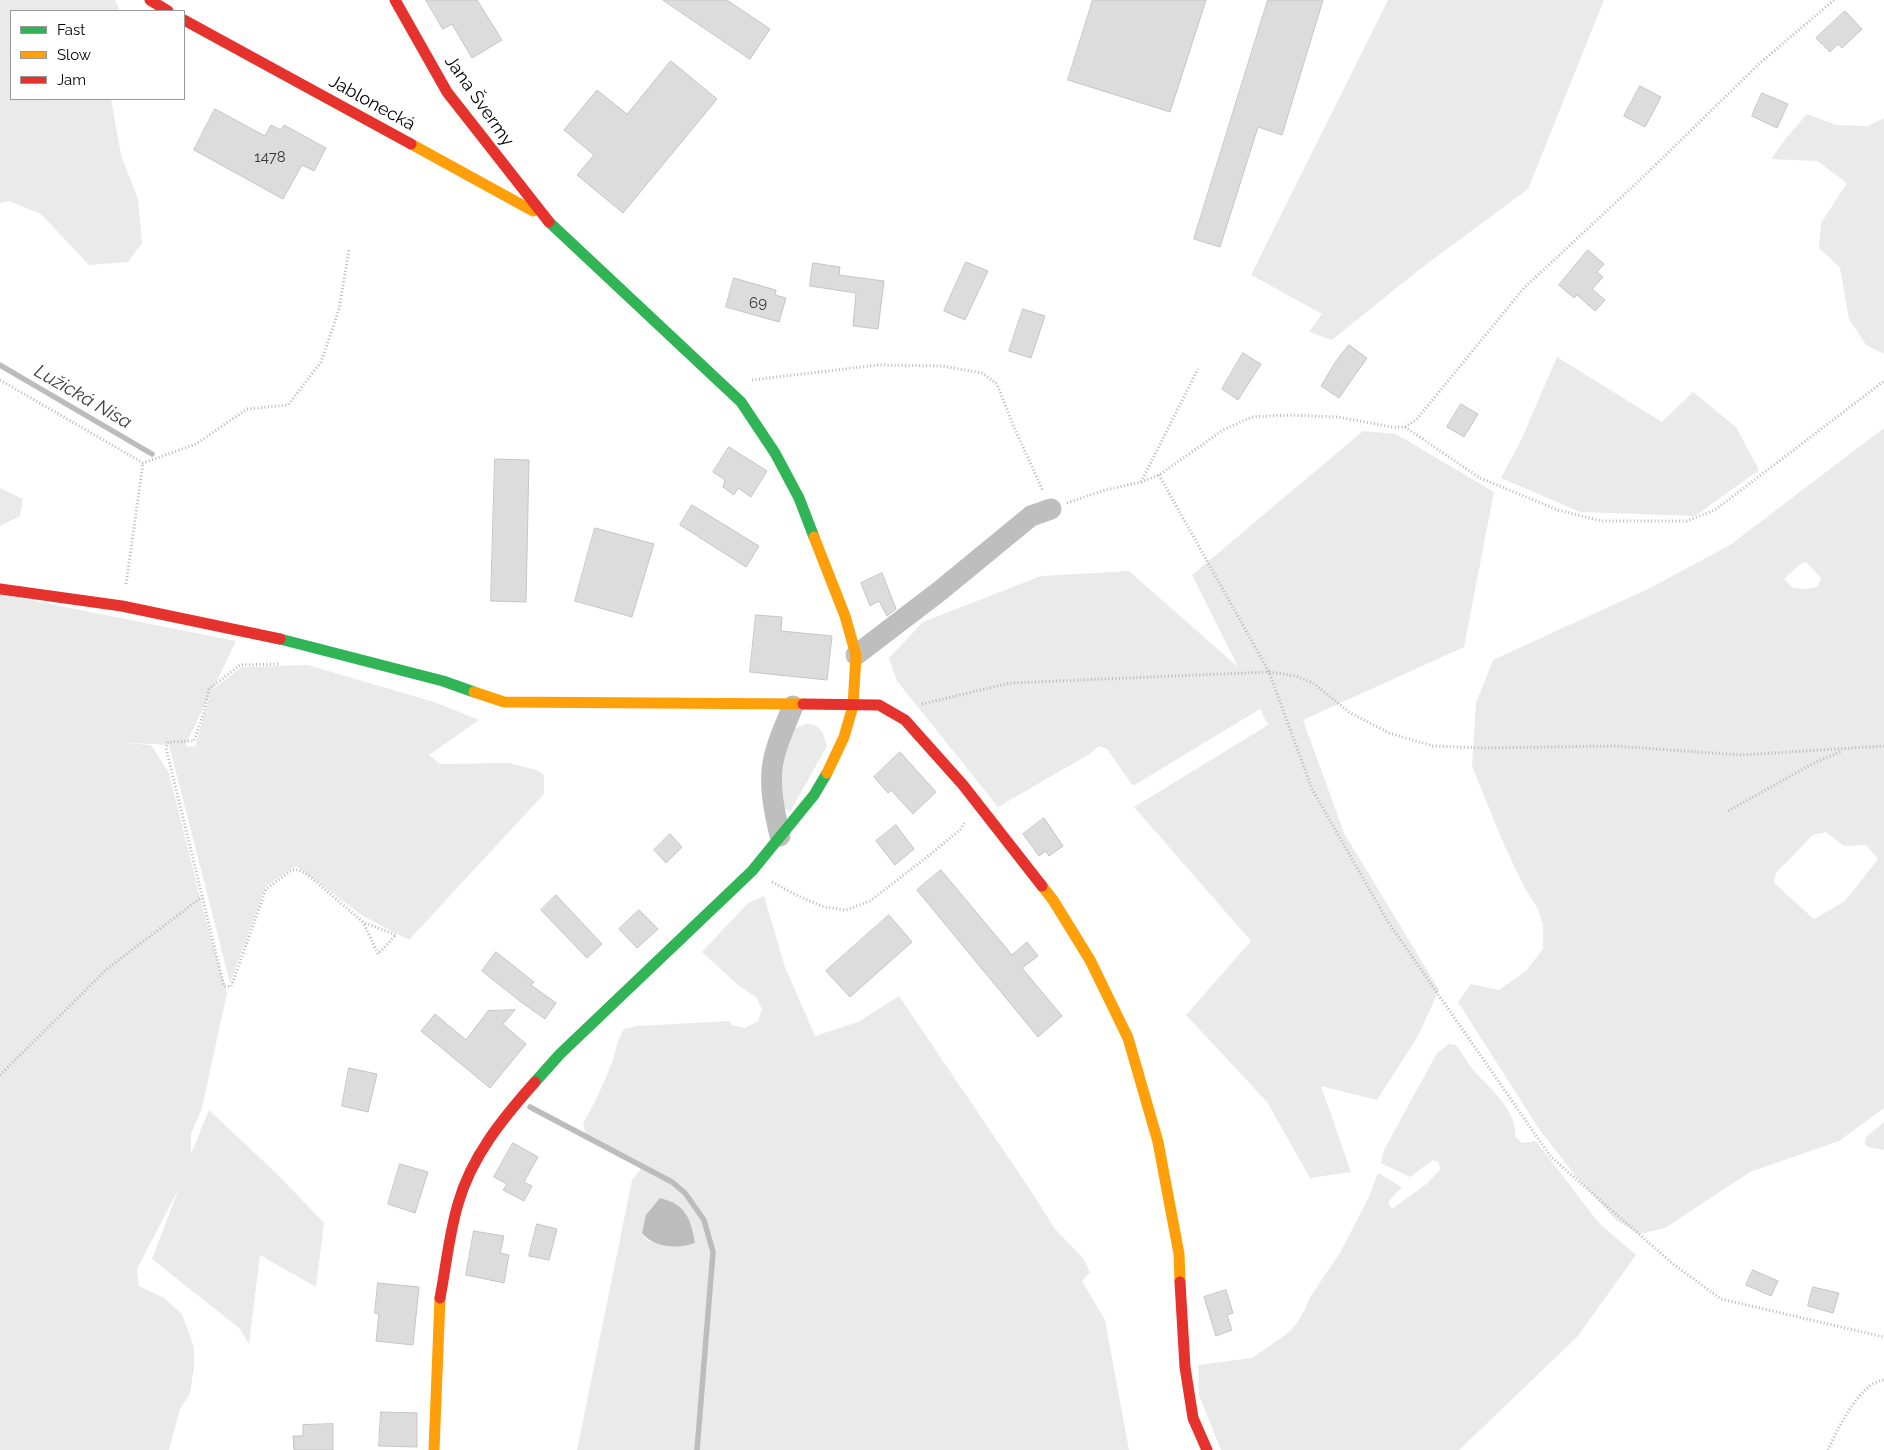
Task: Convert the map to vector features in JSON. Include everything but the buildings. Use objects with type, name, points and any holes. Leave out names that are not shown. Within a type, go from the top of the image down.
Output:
[{"type":"street","points":[[150,0],[166,10]]},
{"type":"street","name":"Jana Švermy","points":[[394,0],[447,92],[543,217]]},
{"type":"street","name":"Jablonecká","points":[[185,21],[543,217]]},
{"type":"street","points":[[434,1450],[438,1306],[458,1203],[472,1169],[486,1143],[512,1109],[560,1054],[752,870],[814,795],[832,764],[853,706],[856,655],[846,616],[799,498],[775,453],[741,402],[543,217]]},
{"type":"street","points":[[856,655],[941,590],[1031,516],[1051,508]]},
{"type":"street","points":[[0,589],[122,606],[255,633],[443,681],[504,702],[793,706],[879,705],[905,720],[976,802],[1053,900],[1090,960],[1128,1038],[1158,1142],[1179,1254],[1185,1367],[1193,1418],[1207,1450]]},
{"type":"street","points":[[780,836],[773,804],[772,769],[779,742],[793,706]]},
{"type":"path","points":[[722,383],[811,375],[878,366],[942,366],[982,374],[997,384],[1013,425],[1051,508],[1159,475],[1222,430],[1252,417],[1287,415],[1338,417],[1392,428],[1405,427],[1416,420],[1524,288],[1643,177],[1759,64],[1834,0]]},
{"type":"path","points":[[0,380],[142,463],[196,444],[247,409],[288,404],[321,362],[339,310],[349,250]]},
{"type":"path","points":[[1141,482],[1198,369]]},
{"type":"path","points":[[1405,427],[1480,478],[1558,510],[1602,521],[1687,521],[1715,510],[1884,381]]},
{"type":"path","points":[[127,582],[142,463]]},
{"type":"path","points":[[1159,475],[1269,672],[1312,789],[1383,914],[1551,1157],[1673,1264],[1720,1299],[1884,1337]]},
{"type":"path","points":[[303,645],[278,664],[240,665],[209,688],[204,712],[194,741],[168,742],[166,748],[224,986],[231,988],[266,888],[292,870],[299,870],[308,875],[363,922],[396,936],[378,954],[363,922]]},
{"type":"path","points":[[891,712],[1010,683],[1269,672],[1296,676],[1313,683],[1349,712],[1388,733],[1433,746],[1482,748],[1616,746],[1740,755],[1884,746]]},
{"type":"path","points":[[1728,811],[1814,763],[1845,749]]},
{"type":"path","points":[[752,870],[806,900],[824,907],[846,910],[870,901],[961,830],[976,802]]},
{"type":"path","points":[[0,1075],[108,968],[202,897]]},
{"type":"path","points":[[1828,1450],[1842,1422],[1859,1395],[1879,1380],[1884,1380]]},
{"type":"shaded area","points":[[0,0],[115,0],[120,10],[10,10],[10,100],[111,100],[121,155],[138,199],[142,243],[128,262],[89,265],[41,214],[9,201],[0,203]]},
{"type":"shaded area","points":[[1388,0],[1604,0],[1528,189],[1420,269],[1332,340],[1309,332],[1322,314],[1251,275]]},
{"type":"shaded area","points":[[1807,114],[1836,125],[1868,126],[1884,118],[1884,354],[1866,345],[1849,319],[1840,268],[1819,248],[1821,223],[1847,183],[1817,161],[1771,159]]},
{"type":"shaded area","points":[[1557,357],[1662,422],[1693,392],[1736,427],[1759,470],[1695,516],[1580,512],[1501,478],[1522,438]]},
{"type":"shaded area","points":[[1884,428],[1884,1108],[1839,1141],[1750,1172],[1665,1228],[1639,1234],[1616,1220],[1578,1179],[1539,1129],[1458,1002],[1471,984],[1499,990],[1526,971],[1543,949],[1543,925],[1538,909],[1524,887],[1502,840],[1472,766],[1476,703],[1493,660],[1650,588],[1730,545]],"holes":[[[1806,562],[1821,578],[1817,587],[1806,589],[1793,588],[1784,579],[1799,565]],[[1826,832],[1844,846],[1866,845],[1878,859],[1845,901],[1814,919],[1774,883],[1776,873],[1813,835]]]},
{"type":"shaded area","points":[[1363,431],[1396,434],[1494,492],[1464,647],[1303,720],[1344,833],[1439,990],[1418,1036],[1377,1100],[1321,1086],[1351,1172],[1310,1178],[1267,1102],[1186,1015],[1251,941],[1134,807],[1268,725],[1260,709],[1133,786],[1107,749],[1099,746],[1088,755],[998,807],[897,681],[889,658],[923,622],[1041,576],[1129,571],[1238,667],[1192,575]]},
{"type":"shaded area","points":[[0,488],[23,499],[20,516],[0,526]]},
{"type":"shaded area","points":[[0,594],[236,641],[213,689],[242,667],[308,665],[434,702],[479,720],[429,755],[440,764],[509,763],[536,770],[544,775],[544,794],[409,940],[363,916],[296,866],[266,886],[230,983],[169,745],[114,742],[151,745],[169,773],[203,909],[227,993],[202,1108],[191,1134],[191,1154],[209,1110],[277,1174],[324,1223],[316,1287],[260,1255],[249,1344],[239,1328],[152,1259],[179,1188],[137,1269],[139,1286],[164,1298],[182,1314],[194,1347],[194,1367],[190,1394],[180,1409],[169,1450],[0,1450]],"holes":[[[210,694],[195,747],[185,746]]]},
{"type":"shaded area","points":[[805,724],[814,725],[821,730],[827,746],[790,812],[784,808],[782,782],[785,751],[794,729]]},
{"type":"shaded area","points":[[764,896],[785,967],[815,1036],[858,1022],[899,996],[1055,1229],[1083,1258],[1090,1272],[1082,1281],[1105,1320],[1129,1450],[577,1450],[632,1180],[643,1166],[587,1137],[583,1124],[606,1078],[624,1029],[637,1026],[729,1021],[732,1025],[745,1028],[758,1021],[762,1009],[757,998],[738,985],[702,952],[748,903]],"holes":[[[686,1212],[695,1244],[652,1242],[647,1240],[642,1233]]]},
{"type":"shaded area","points":[[1449,1044],[1456,1045],[1474,1071],[1503,1102],[1512,1119],[1515,1137],[1522,1143],[1536,1141],[1598,1222],[1636,1255],[1577,1337],[1459,1450],[1221,1450],[1199,1395],[1198,1365],[1252,1358],[1288,1333],[1297,1323],[1310,1297],[1340,1253],[1370,1195],[1378,1173],[1402,1187],[1388,1202],[1392,1209],[1425,1185],[1440,1170],[1439,1163],[1433,1160],[1410,1177],[1381,1163],[1384,1150],[1437,1053]]},
{"type":"shaded area","points":[[1884,1122],[1884,1150],[1868,1147],[1865,1144],[1866,1137]]},
{"type":"shaded area","points":[[660,1198],[676,1204],[686,1214],[695,1243],[667,1246],[653,1242],[642,1233],[646,1215]]},
{"type":"waterway","name":"Lužická Nisa","points":[[0,365],[152,454]]},
{"type":"waterway","points":[[530,1107],[672,1182],[685,1193],[704,1220],[713,1252],[697,1450]]},
{"type":"traffic: fast","points":[[549,222],[741,402],[775,453],[799,498],[814,537]]},
{"type":"traffic: fast","points":[[280,639],[443,681],[474,692]]},
{"type":"traffic: fast","points":[[535,1082],[560,1054],[752,871],[814,795],[827,773]]},
{"type":"traffic: slow","points":[[411,144],[533,211]]},
{"type":"traffic: slow","points":[[814,537],[845,616],[856,655],[853,706],[844,737],[827,773]]},
{"type":"traffic: slow","points":[[474,692],[504,702],[803,704]]},
{"type":"traffic: slow","points":[[1042,886],[1053,900],[1090,960],[1128,1038],[1158,1142],[1179,1254],[1180,1282]]},
{"type":"traffic: slow","points":[[434,1450],[440,1298]]},
{"type":"traffic: jam","points":[[150,0],[166,10]]},
{"type":"traffic: jam","points":[[395,0],[447,92],[549,222]]},
{"type":"traffic: jam","points":[[185,21],[411,144]]},
{"type":"traffic: jam","points":[[0,589],[122,606],[280,639]]},
{"type":"traffic: jam","points":[[803,704],[879,705],[905,720],[963,785],[1042,886]]},
{"type":"traffic: jam","points":[[440,1298],[452,1227],[458,1204],[471,1170],[489,1139],[535,1082]]},
{"type":"traffic: jam","points":[[1180,1282],[1185,1367],[1193,1418],[1207,1450]]}]
